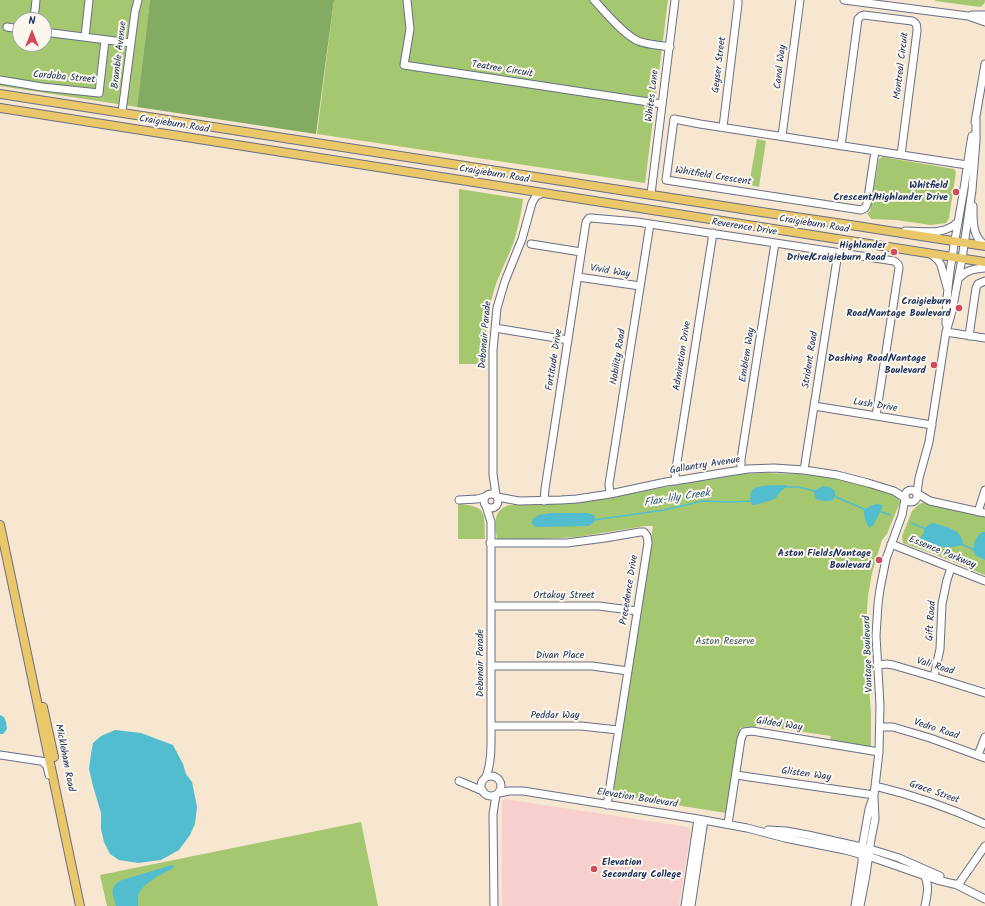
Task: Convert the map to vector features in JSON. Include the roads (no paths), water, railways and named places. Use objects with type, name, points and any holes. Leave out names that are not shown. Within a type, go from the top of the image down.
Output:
[{"type":"main road","name":"Craigieburn Road","points":[[0,94],[954,242],[985,245]]},
{"type":"main road","name":"Craigieburn Road","points":[[0,108],[985,262]]},
{"type":"main road","name":"Mickleham Road","points":[[0,525],[24,639],[36,674],[49,763],[76,883]]},
{"type":"main road","name":"Mickleham Road","points":[[49,763],[80,906]]},
{"type":"street","points":[[35,12],[36,0]]},
{"type":"street","points":[[85,37],[89,0]]},
{"type":"street","name":"Bramble Avenue","points":[[122,112],[135,12],[138,0]]},
{"type":"street","name":"Teatree Circuit","points":[[407,0],[410,29],[404,65],[662,104]]},
{"type":"street","points":[[594,0],[622,30],[633,37],[650,44],[670,47]]},
{"type":"street","name":"Whites Lane","points":[[651,194],[675,0]]},
{"type":"street","name":"Canal Way","points":[[782,136],[800,0]]},
{"type":"street","points":[[844,0],[903,4],[968,16],[985,22],[985,15],[968,16]]},
{"type":"street","name":"Geyser Street","points":[[723,127],[739,1]]},
{"type":"street","name":"Montreal Circuit","points":[[841,146],[858,19],[864,15],[906,20],[916,23],[917,28],[901,155]]},
{"type":"street","points":[[7,27],[12,28]]},
{"type":"street","points":[[52,33],[131,43]]},
{"type":"street","name":"Cordoba Street","points":[[0,80],[42,87],[99,93],[105,40]]},
{"type":"street","points":[[985,64],[976,118],[971,166],[975,231],[981,243],[985,245]]},
{"type":"street","name":"Whitfield Crescent","points":[[875,151],[867,204],[865,208],[861,210],[666,180],[674,119],[971,166]]},
{"type":"street","name":"Vantage Boulevard","points":[[946,332],[946,305],[954,242],[962,199],[971,166]]},
{"type":"street","points":[[524,190],[529,194],[532,203]]},
{"type":"street","name":"Vantage Boulevard","points":[[902,515],[916,498],[919,478],[926,455],[946,332],[959,278],[972,190]]},
{"type":"street","points":[[532,203],[536,196],[543,193]]},
{"type":"street","name":"Debonair Parade","points":[[497,496],[493,474],[493,370],[497,308],[501,292],[522,239],[532,203]]},
{"type":"street","name":"Reverence Drive","points":[[586,222],[589,218],[637,222],[897,263],[899,266],[876,416]]},
{"type":"street","name":"Fortitude Drive","points":[[544,500],[544,489],[586,222]]},
{"type":"street","points":[[879,230],[933,232],[951,228],[958,222]]},
{"type":"street","name":"Nobility Road","points":[[610,494],[609,484],[650,224]]},
{"type":"street","name":"Admiration Drive","points":[[676,481],[675,474],[713,233]]},
{"type":"street","name":"Emblem Way","points":[[741,470],[741,459],[775,243]]},
{"type":"street","points":[[531,244],[581,252]]},
{"type":"street","name":"Strident Road","points":[[804,470],[838,253]]},
{"type":"street","points":[[932,254],[941,265],[948,291]]},
{"type":"street","points":[[959,278],[969,270],[985,268]]},
{"type":"street","name":"Vivid Way","points":[[578,277],[640,286]]},
{"type":"street","points":[[969,336],[976,288],[978,284],[985,281]]},
{"type":"street","points":[[495,328],[568,340]]},
{"type":"street","points":[[946,332],[985,338]]},
{"type":"street","name":"Lush Drive","points":[[814,406],[932,425]]},
{"type":"street","name":"Gallantry Avenue","points":[[497,496],[519,500],[577,499],[610,494],[666,482],[741,470],[774,468],[822,472],[844,476],[907,494]]},
{"type":"street","name":"Debonair Parade","points":[[486,496],[493,474]]},
{"type":"street","name":"Vantage Boulevard","points":[[855,906],[862,862],[875,819],[874,795],[879,752],[880,727],[880,697],[876,636],[882,574],[902,515],[907,494],[919,478]]},
{"type":"street","points":[[916,498],[914,490],[907,494],[908,502],[916,498],[981,513],[985,490]]},
{"type":"street","points":[[492,494],[497,496],[499,501],[496,506],[489,508],[461,500],[477,499],[486,496],[492,494]]},
{"type":"street","points":[[485,506],[484,501],[486,496]]},
{"type":"street","name":"Gallantry Avenue","points":[[496,506],[519,500]]},
{"type":"street","name":"Debonair Parade","points":[[485,506],[491,522]]},
{"type":"street","name":"Debonair Parade","points":[[484,779],[488,773],[491,755],[490,543],[491,522],[496,506]]},
{"type":"street","name":"Precedence Drive","points":[[490,543],[566,543],[637,532],[644,532],[647,536],[648,543],[606,805]]},
{"type":"street","name":"Essence Parkway","points":[[891,544],[985,581]]},
{"type":"street","name":"Gift Road","points":[[934,676],[940,649],[942,604],[951,568]]},
{"type":"street","name":"Ortakoy Street","points":[[491,606],[599,606],[637,612]]},
{"type":"street","name":"Vali Road","points":[[877,665],[892,665],[934,676],[985,693]]},
{"type":"street","name":"Divan Place","points":[[491,666],[592,666],[628,671]]},
{"type":"street","name":"Peddar Way","points":[[491,726],[581,726],[618,730]]},
{"type":"street","name":"Vedro Road","points":[[880,727],[890,727],[930,738],[982,756]]},
{"type":"street","name":"Gilded Way","points":[[728,824],[744,732],[747,731],[879,752]]},
{"type":"street","points":[[982,756],[985,737]]},
{"type":"street","points":[[0,755],[49,763]]},
{"type":"street","name":"Debonair Parade","points":[[491,755],[499,779]]},
{"type":"street","name":"Glisten Way","points":[[736,775],[874,795]]},
{"type":"street","points":[[494,906],[493,814],[502,784],[499,779],[492,776],[468,782],[459,781],[490,796],[498,794]]},
{"type":"street","points":[[484,779],[481,786],[493,814]]},
{"type":"street","name":"Elevation Boulevard","points":[[499,779],[509,787],[523,792]]},
{"type":"street","name":"Grace Street","points":[[875,786],[928,801],[985,824]]},
{"type":"street","name":"Elevation Boulevard","points":[[498,794],[509,791],[523,792],[701,819],[747,828],[808,835],[866,852],[899,858],[985,899]]},
{"type":"street","points":[[685,906],[701,819]]},
{"type":"street","points":[[691,906],[701,819]]},
{"type":"street","points":[[958,885],[985,846]]},
{"type":"street","name":"Vantage Boulevard","points":[[860,906],[866,875],[866,852]]},
{"type":"street","name":"Elevation Boulevard","points":[[866,852],[880,859],[937,880],[958,885]]},
{"type":"street","points":[[924,875],[928,888],[925,906]]},
{"type":"street","points":[[928,888],[933,881],[937,880]]},
{"type":"water","points":[[766,485],[787,486],[775,499],[752,505],[750,497],[751,492],[755,488]]},
{"type":"water","points":[[823,486],[829,487],[835,491],[833,500],[824,501],[816,499],[814,493],[815,490]]},
{"type":"water","points":[[877,504],[882,505],[882,508],[874,524],[870,528],[865,519],[864,510]]},
{"type":"water","points":[[552,513],[587,513],[594,515],[595,520],[588,526],[536,527],[532,524],[532,520],[538,515]]},
{"type":"water","points":[[933,523],[957,532],[960,535],[963,545],[942,547],[922,543],[920,538],[925,528]]},
{"type":"water","points":[[982,532],[985,532],[985,560],[975,555],[973,548],[977,537]]},
{"type":"water","points":[[0,715],[4,717],[6,722],[7,729],[3,734],[0,734]]},
{"type":"water","points":[[115,730],[141,733],[173,745],[183,764],[186,774],[192,782],[197,807],[195,824],[190,835],[179,850],[161,860],[138,863],[119,860],[110,854],[104,842],[101,829],[101,813],[89,769],[93,743],[101,736]]},
{"type":"water","points":[[172,865],[174,866],[173,868],[153,879],[140,891],[138,896],[138,906],[116,906],[113,894],[113,888],[115,885],[122,880]]},
{"type":"waterway","name":"Flax-lily Creek","points":[[786,487],[798,487],[815,491]]},
{"type":"waterway","name":"Flax-lily Creek","points":[[834,496],[866,510]]},
{"type":"waterway","name":"Flax-lily Creek","points":[[594,520],[664,510],[702,501],[750,501]]},
{"type":"waterway","name":"Flax-lily Creek","points":[[879,511],[890,515]]},
{"type":"waterway","name":"Flax-lily Creek","points":[[911,523],[926,529]]},
{"type":"waterway","name":"Flax-lily Creek","points":[[961,544],[974,550]]},
{"type":"place","name":"Whitfield Crescent/Highlander Drive","points":[[956,192]]},
{"type":"place","name":"Highlander Drive/Craigieburn Road","points":[[894,252]]},
{"type":"place","name":"Craigieburn Road/Vantage Boulevard","points":[[959,308]]},
{"type":"place","name":"Dashing Road/Vantage Boulevard","points":[[934,365]]},
{"type":"place","name":"Aston Fields/Vantage Boulevard","points":[[879,560]]},
{"type":"place","name":"Elevation Secondary College","points":[[594,869]]},
{"type":"park label","name":"Aston Reserve","points":[[725,642]]}]
